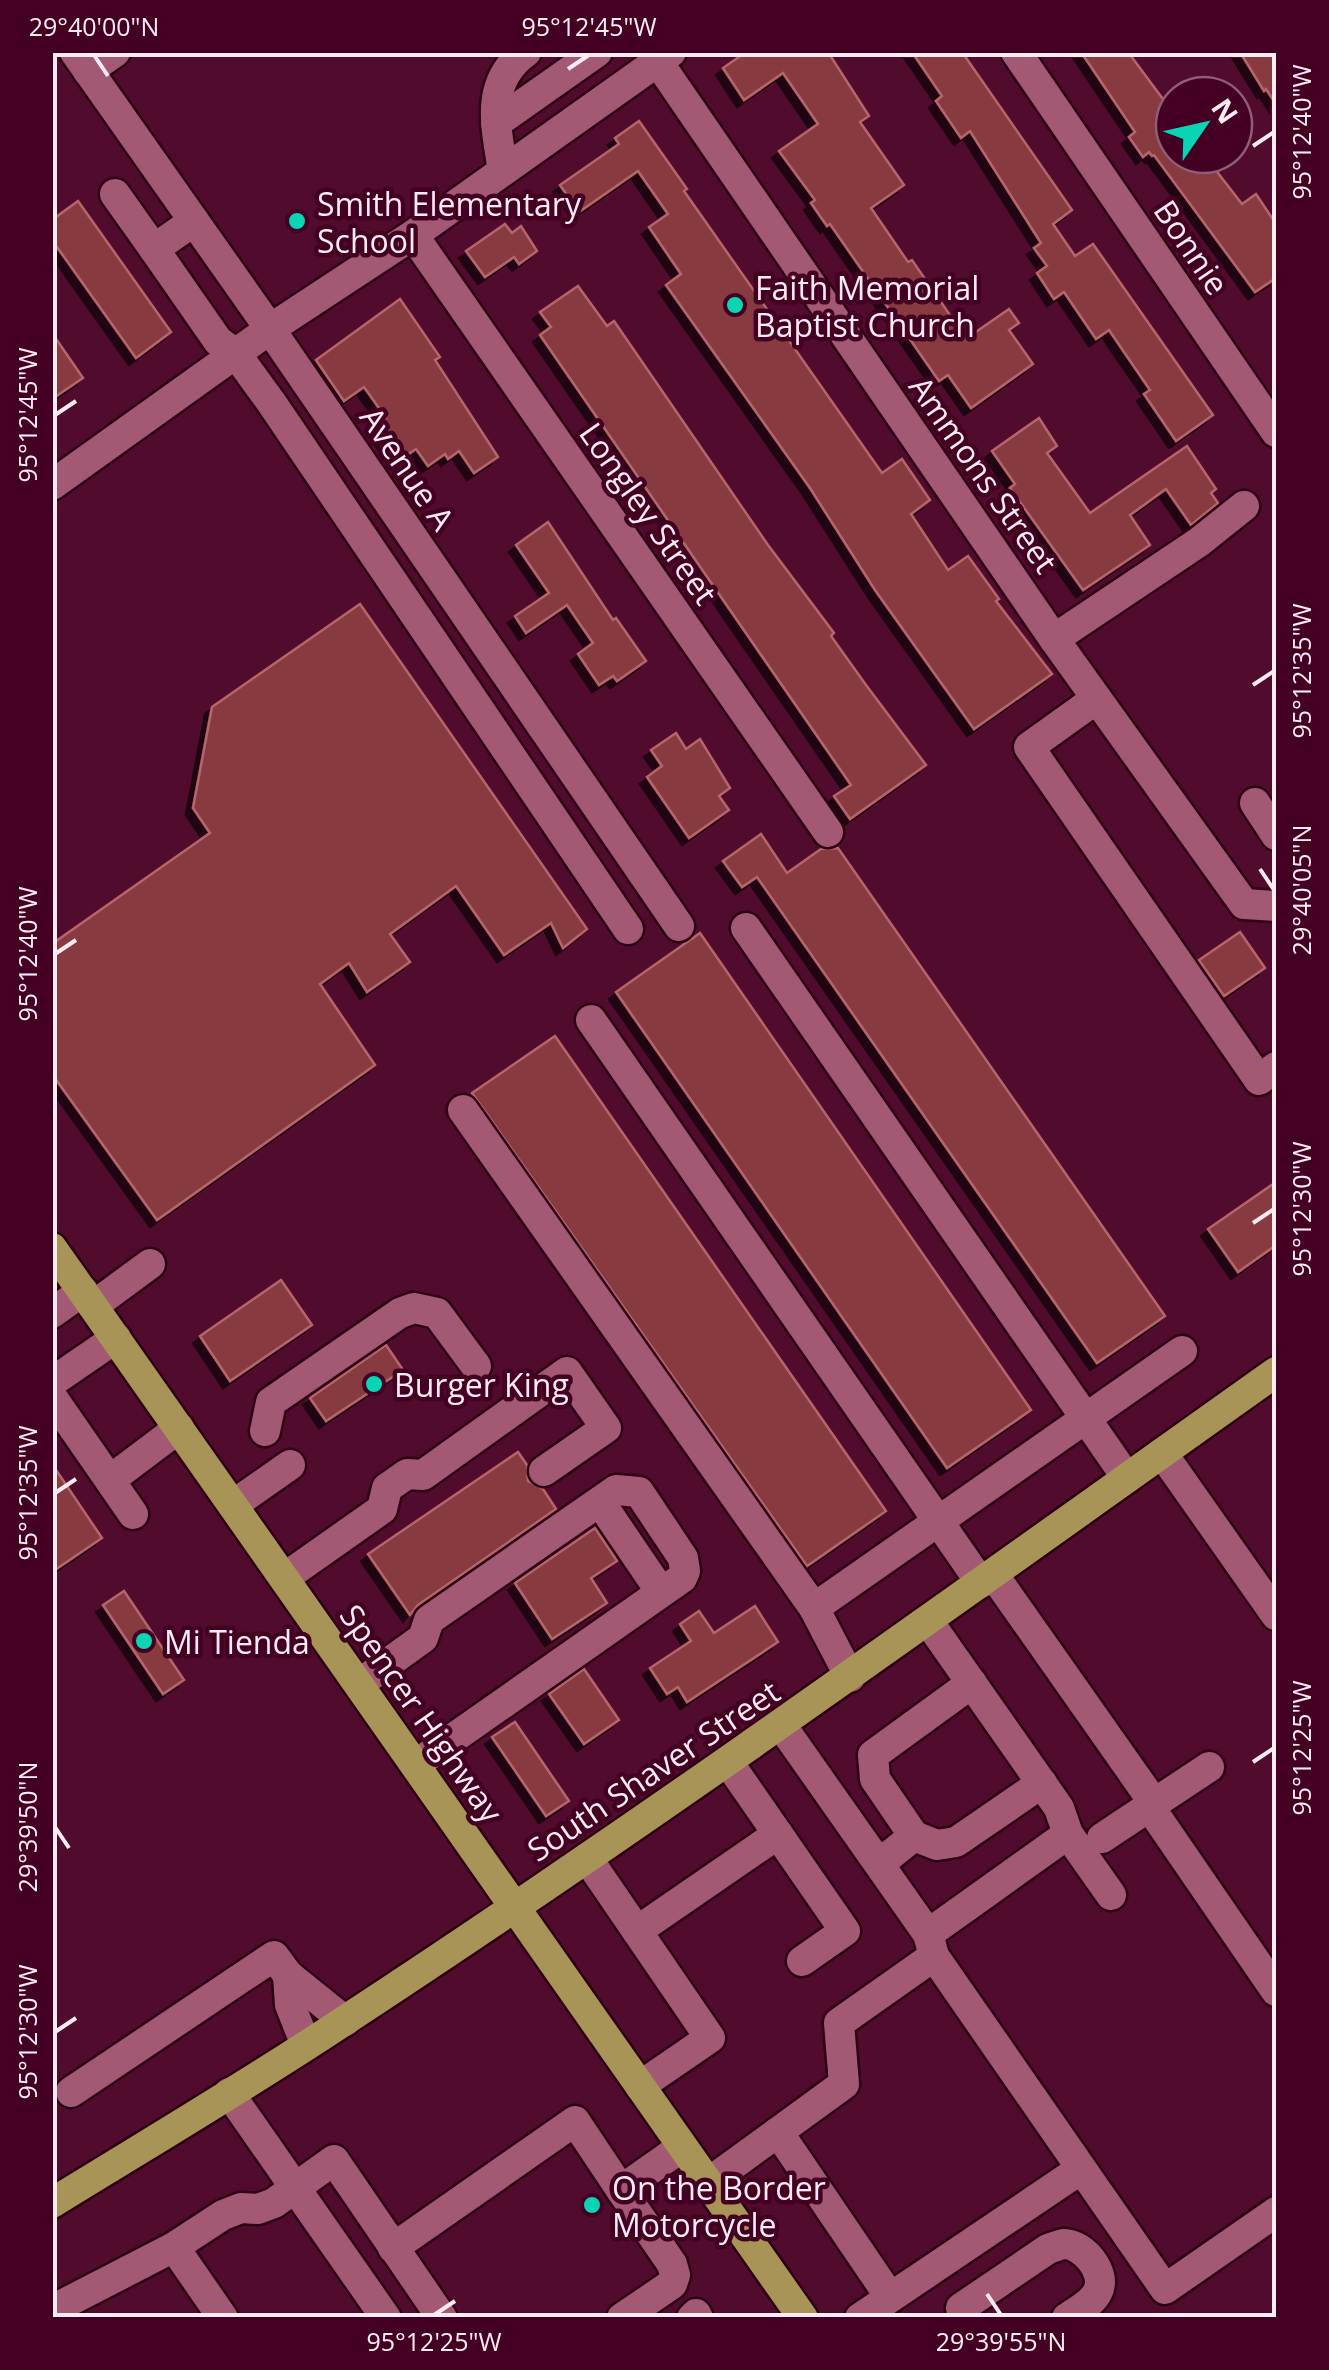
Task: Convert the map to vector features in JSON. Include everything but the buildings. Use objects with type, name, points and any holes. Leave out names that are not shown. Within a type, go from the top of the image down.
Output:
[{"type":"main road","name":"Spencer Highway","points":[[52,1248],[803,2318]]},
{"type":"main road","name":"South Shaver Street","points":[[52,2203],[345,2021],[782,1726],[1276,1372]]},
{"type":"street","points":[[81,62],[115,52]]},
{"type":"street","points":[[502,171],[496,123],[497,86],[512,62],[526,52]]},
{"type":"street","points":[[496,123],[597,52]]},
{"type":"street","name":"Bonnie","points":[[1016,52],[1276,432]]},
{"type":"street","points":[[52,485],[664,57]]},
{"type":"street","name":"Ammons Street","points":[[664,57],[1089,689],[1244,904],[1276,906]]},
{"type":"street","name":"Avenue A","points":[[81,62],[270,329],[680,926]]},
{"type":"street","points":[[116,194],[218,341],[236,354],[375,553],[628,930]]},
{"type":"street","points":[[154,250],[194,221]]},
{"type":"street","name":"Longley Street","points":[[413,234],[828,832]]},
{"type":"street","points":[[1054,639],[1199,542],[1244,506]]},
{"type":"street","points":[[1089,689],[1028,748],[1259,1080],[1276,1067]]},
{"type":"street","points":[[1255,803],[1276,835]]},
{"type":"street","points":[[746,928],[1127,1478]]},
{"type":"street","points":[[590,1020],[938,1522],[987,1579],[1152,1804],[1276,1991]]},
{"type":"street","points":[[463,1110],[814,1608],[850,1676]]},
{"type":"street","points":[[52,1312],[88,1298],[150,1264]]},
{"type":"street","points":[[265,1431],[271,1402],[400,1313],[414,1308],[436,1313],[476,1366]]},
{"type":"street","points":[[52,1382],[116,1338]]},
{"type":"street","points":[[814,1608],[1182,1352]]},
{"type":"street","points":[[284,1578],[382,1510],[387,1488],[407,1474],[422,1476],[567,1372],[606,1428],[544,1471]]},
{"type":"street","points":[[52,1397],[134,1514]]},
{"type":"street","points":[[110,1480],[179,1428]]},
{"type":"street","points":[[1162,1453],[1276,1615]]},
{"type":"street","points":[[232,1504],[290,1464]]},
{"type":"street","points":[[359,1684],[423,1638],[430,1620],[616,1490],[639,1492],[684,1558],[686,1570],[682,1578],[415,1765]]},
{"type":"street","points":[[928,1621],[1060,1808],[1068,1834],[1111,1895]]},
{"type":"street","points":[[972,1683],[874,1755],[875,1779],[914,1836],[937,1846],[956,1842],[1042,1783]]},
{"type":"street","points":[[782,1726],[1165,2289],[1276,2212]]},
{"type":"street","points":[[728,1762],[845,1931],[802,1961]]},
{"type":"street","points":[[1102,1838],[1209,1767]]},
{"type":"street","points":[[637,1932],[778,1834]]},
{"type":"street","points":[[708,2183],[844,2084],[839,2023],[1068,1834]]},
{"type":"street","points":[[879,1864],[914,1836]]},
{"type":"street","points":[[586,1858],[710,2038],[640,2086]]},
{"type":"street","points":[[71,2092],[274,1956],[288,1975],[345,2021]]},
{"type":"street","points":[[288,1975],[290,2005],[306,2045]]},
{"type":"street","points":[[230,2093],[386,2318]]},
{"type":"street","points":[[393,2248],[575,2121],[672,2264],[675,2275],[672,2284],[622,2318]]},
{"type":"street","points":[[778,2132],[890,2297]]},
{"type":"street","points":[[621,2190],[682,2147]]},
{"type":"street","points":[[52,2310],[174,2247],[223,2216],[240,2208],[258,2209],[274,2203],[334,2160],[442,2318]]},
{"type":"street","points":[[860,2318],[1081,2169]]},
{"type":"street","points":[[960,2308],[1048,2249],[1063,2244],[1078,2248],[1093,2262],[1100,2281],[1098,2292],[1078,2310]]},
{"type":"street","points":[[174,2247],[223,2318]]},
{"type":"place","name":"Smith Elementary School","points":[[297,221]]},
{"type":"place","name":"Faith Memorial Baptist Church","points":[[735,305]]},
{"type":"place","name":"Burger King","points":[[374,1384]]},
{"type":"place","name":"Mi Tienda","points":[[144,1641]]},
{"type":"place","name":"On the Border Motorcycle","points":[[592,2205]]}]
